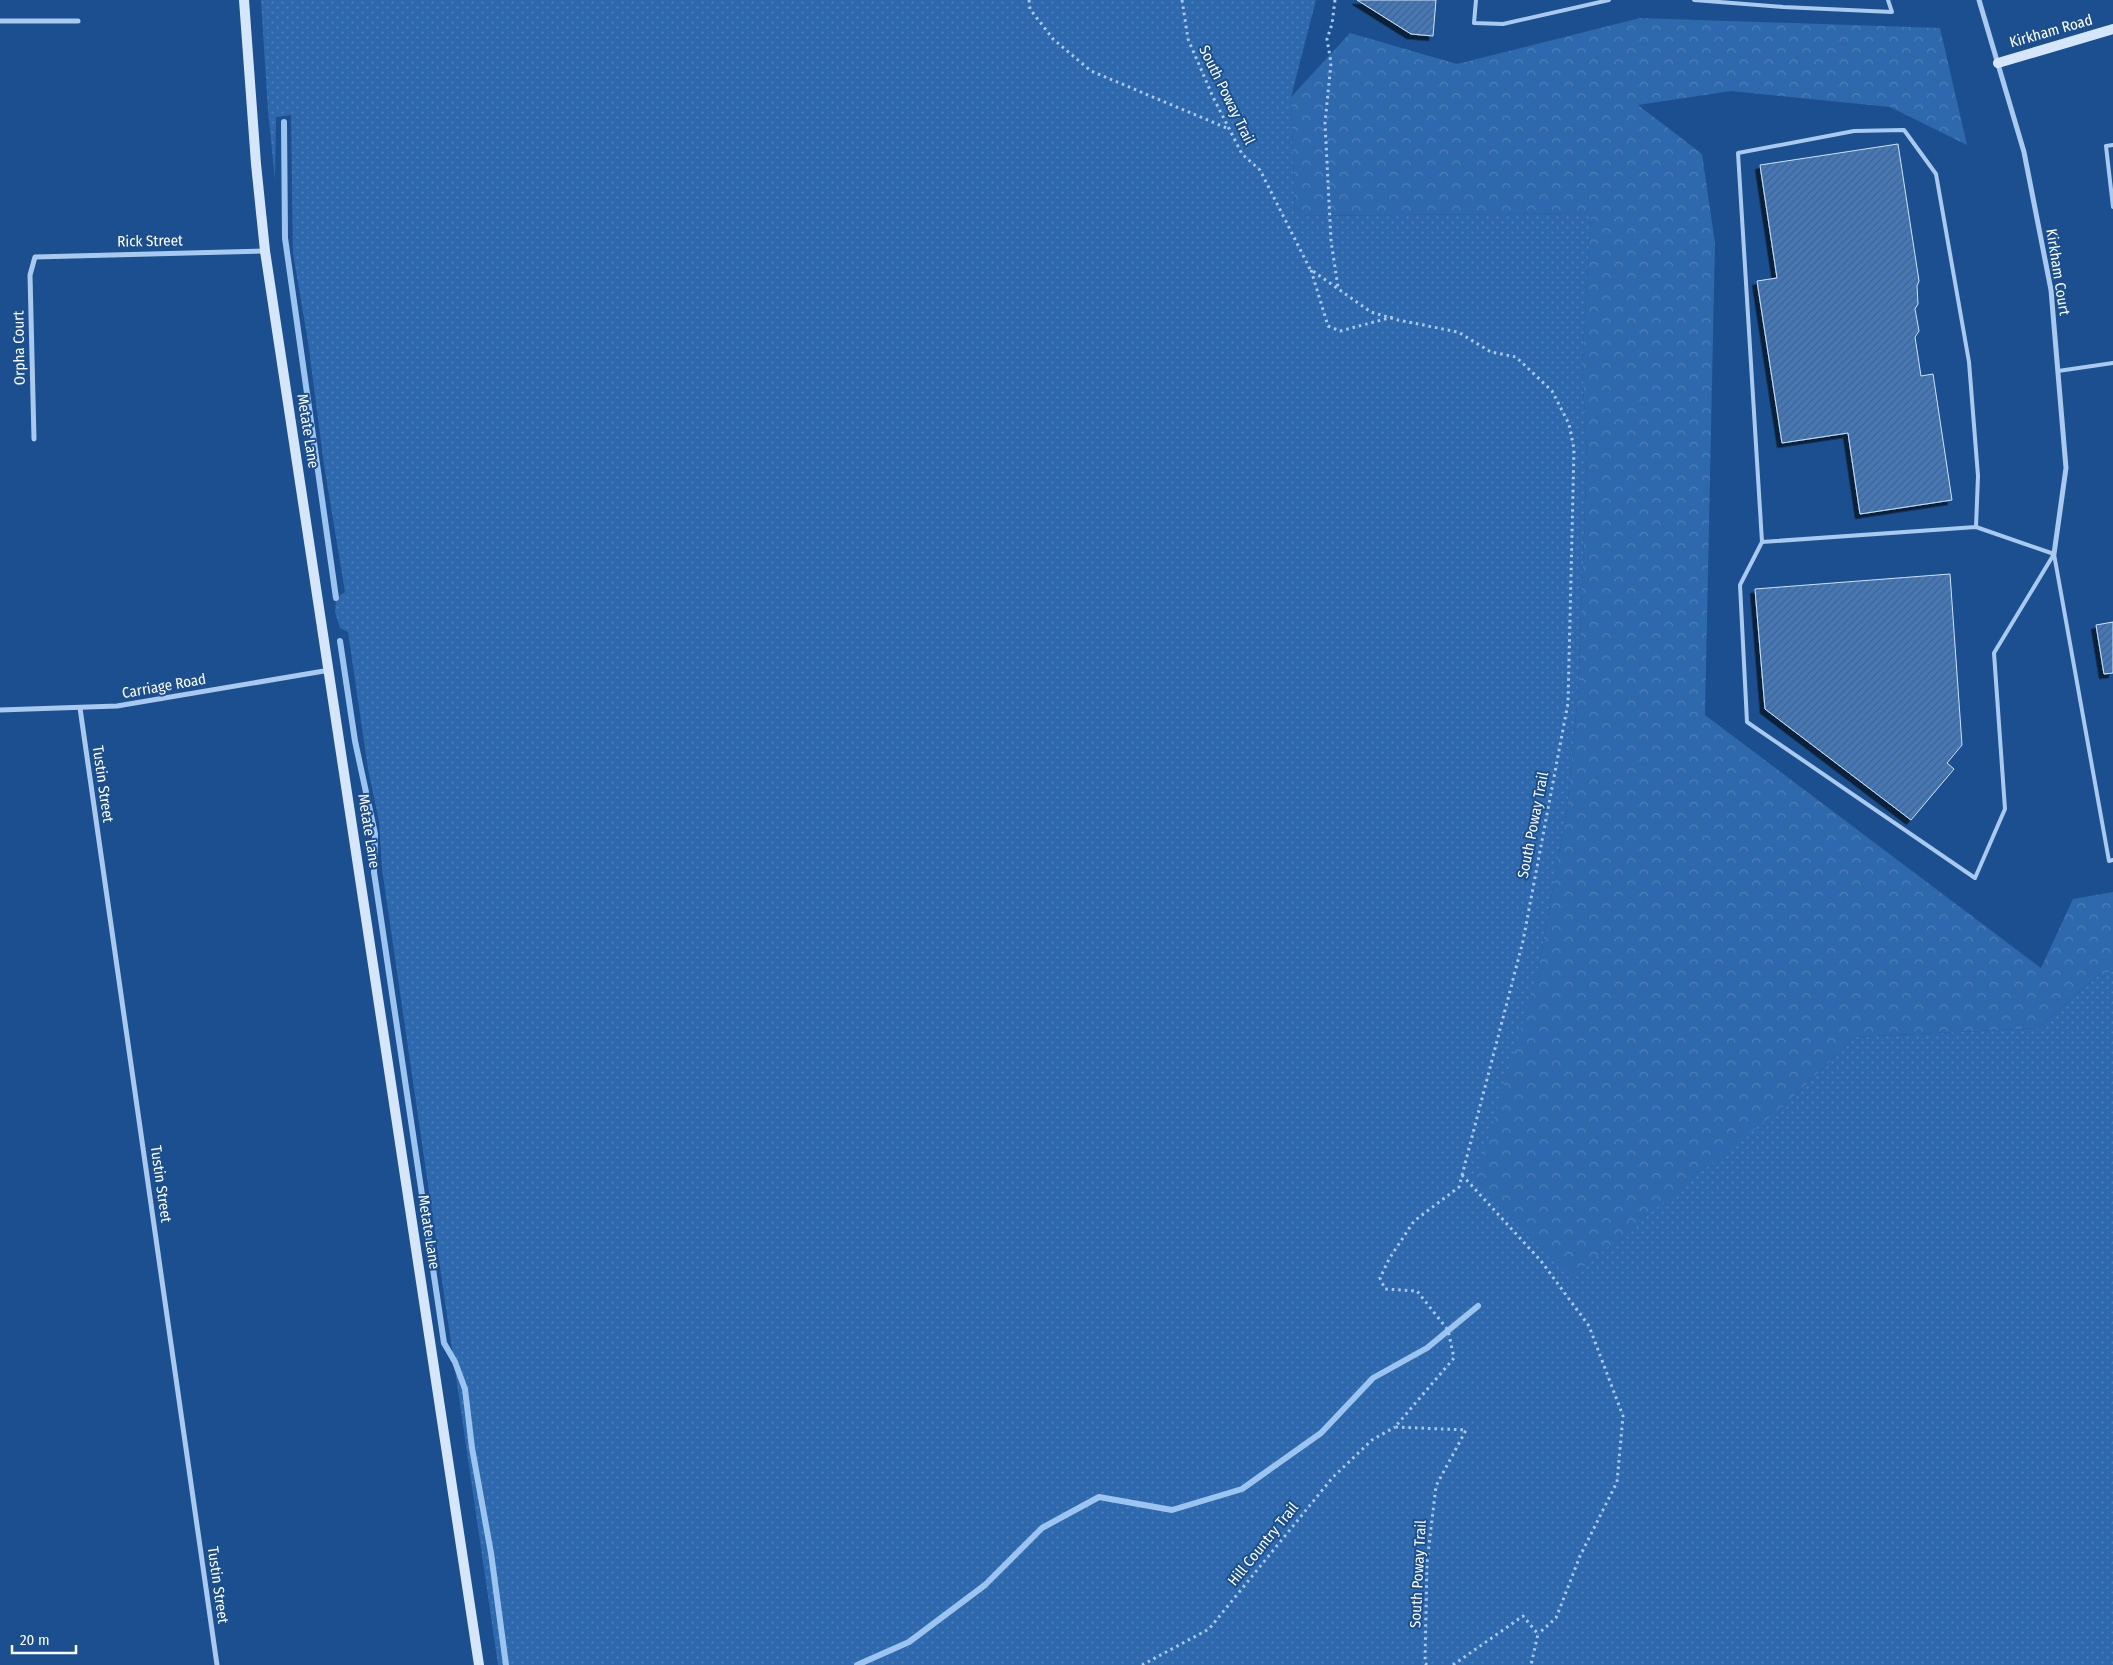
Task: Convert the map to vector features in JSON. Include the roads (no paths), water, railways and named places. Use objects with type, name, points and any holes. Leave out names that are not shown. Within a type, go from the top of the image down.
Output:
[{"type":"street","name":"Metate Lane","points":[[244,0],[256,164],[265,251],[330,670],[479,1665]]},
{"type":"street","name":"Kirkham Court","points":[[1979,0],[2024,152],[2051,290],[2066,468],[2054,554]]},
{"type":"street","points":[[0,21],[78,21]]},
{"type":"street","name":"Kirkham Road","points":[[1998,63],[2113,29]]},
{"type":"street","name":"Rick Street","points":[[35,257],[265,251]]},
{"type":"street","name":"Orpha Court","points":[[34,440],[30,274],[35,257]]},
{"type":"street","name":"Carriage Road","points":[[0,710],[117,706],[330,670]]},
{"type":"street","name":"Tustin Street","points":[[80,708],[217,1665]]},
{"type":"lane","points":[[1476,0],[1474,23],[1503,24],[1609,0]]},
{"type":"lane","points":[[1694,0],[1892,12],[1888,0]]},
{"type":"lane","points":[[1976,527],[1978,476],[1970,362],[1936,174],[1904,130],[1854,132],[1738,153],[1762,542],[1740,585],[1747,722],[1975,878],[2005,809],[1994,653],[2054,554]]},
{"type":"lane","points":[[2113,145],[2106,146],[2113,207]]},
{"type":"lane","points":[[2058,371],[2113,363]]},
{"type":"lane","points":[[1762,542],[1976,527],[2054,554]]},
{"type":"lane","points":[[2054,554],[2109,861],[2113,860]]},
{"type":"waterway","points":[[284,122],[285,238],[336,598]]},
{"type":"waterway","points":[[340,641],[355,741],[375,834],[374,872],[444,1343],[455,1362],[465,1389],[472,1448],[491,1553],[506,1665]]},
{"type":"waterway","points":[[857,1665],[909,1642],[985,1585],[1042,1528],[1099,1497],[1172,1510],[1242,1489],[1321,1433],[1373,1378],[1427,1348],[1478,1306]]}]
